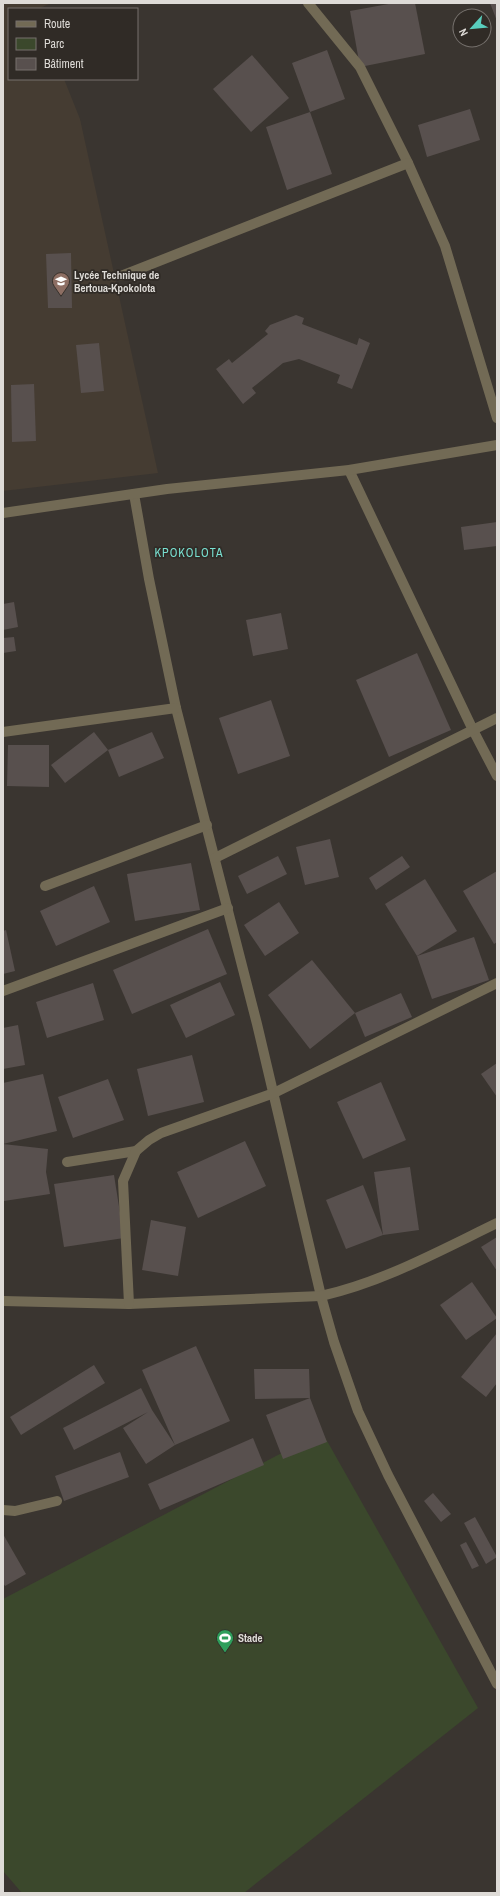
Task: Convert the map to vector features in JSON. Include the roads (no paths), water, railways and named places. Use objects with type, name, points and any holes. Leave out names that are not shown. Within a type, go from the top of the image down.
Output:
[{"type":"street","points":[[308,3],[360,66],[408,163],[445,246],[497,418]]},
{"type":"street","points":[[121,276],[408,163]]},
{"type":"street","points":[[3,513],[134,494],[349,470],[497,445]]},
{"type":"street","points":[[349,470],[473,730],[497,776]]},
{"type":"street","points":[[134,494],[148,579],[176,708],[228,908],[274,1093],[321,1296],[334,1342],[362,1418],[388,1475],[497,1684]]},
{"type":"street","points":[[3,732],[176,708]]},
{"type":"street","points":[[215,858],[497,718]]},
{"type":"street","points":[[45,886],[207,825]]},
{"type":"street","points":[[3,990],[228,908]]},
{"type":"street","points":[[129,1304],[123,1181],[136,1151],[149,1140],[161,1134],[274,1093],[497,982]]},
{"type":"street","points":[[67,1162],[136,1151]]},
{"type":"street","points":[[3,1301],[129,1304],[321,1296],[345,1291],[395,1272],[497,1223]]},
{"type":"street","points":[[3,1510],[14,1510],[57,1501]]},
{"type":"place","name":"Lycée Technique de Bertoua-Kpokolota","points":[[61,296]]},
{"type":"place","name":"Stade","points":[[225,1653]]},
{"type":"district","name":"KPOKOLOTA","points":[[189,553]]}]
